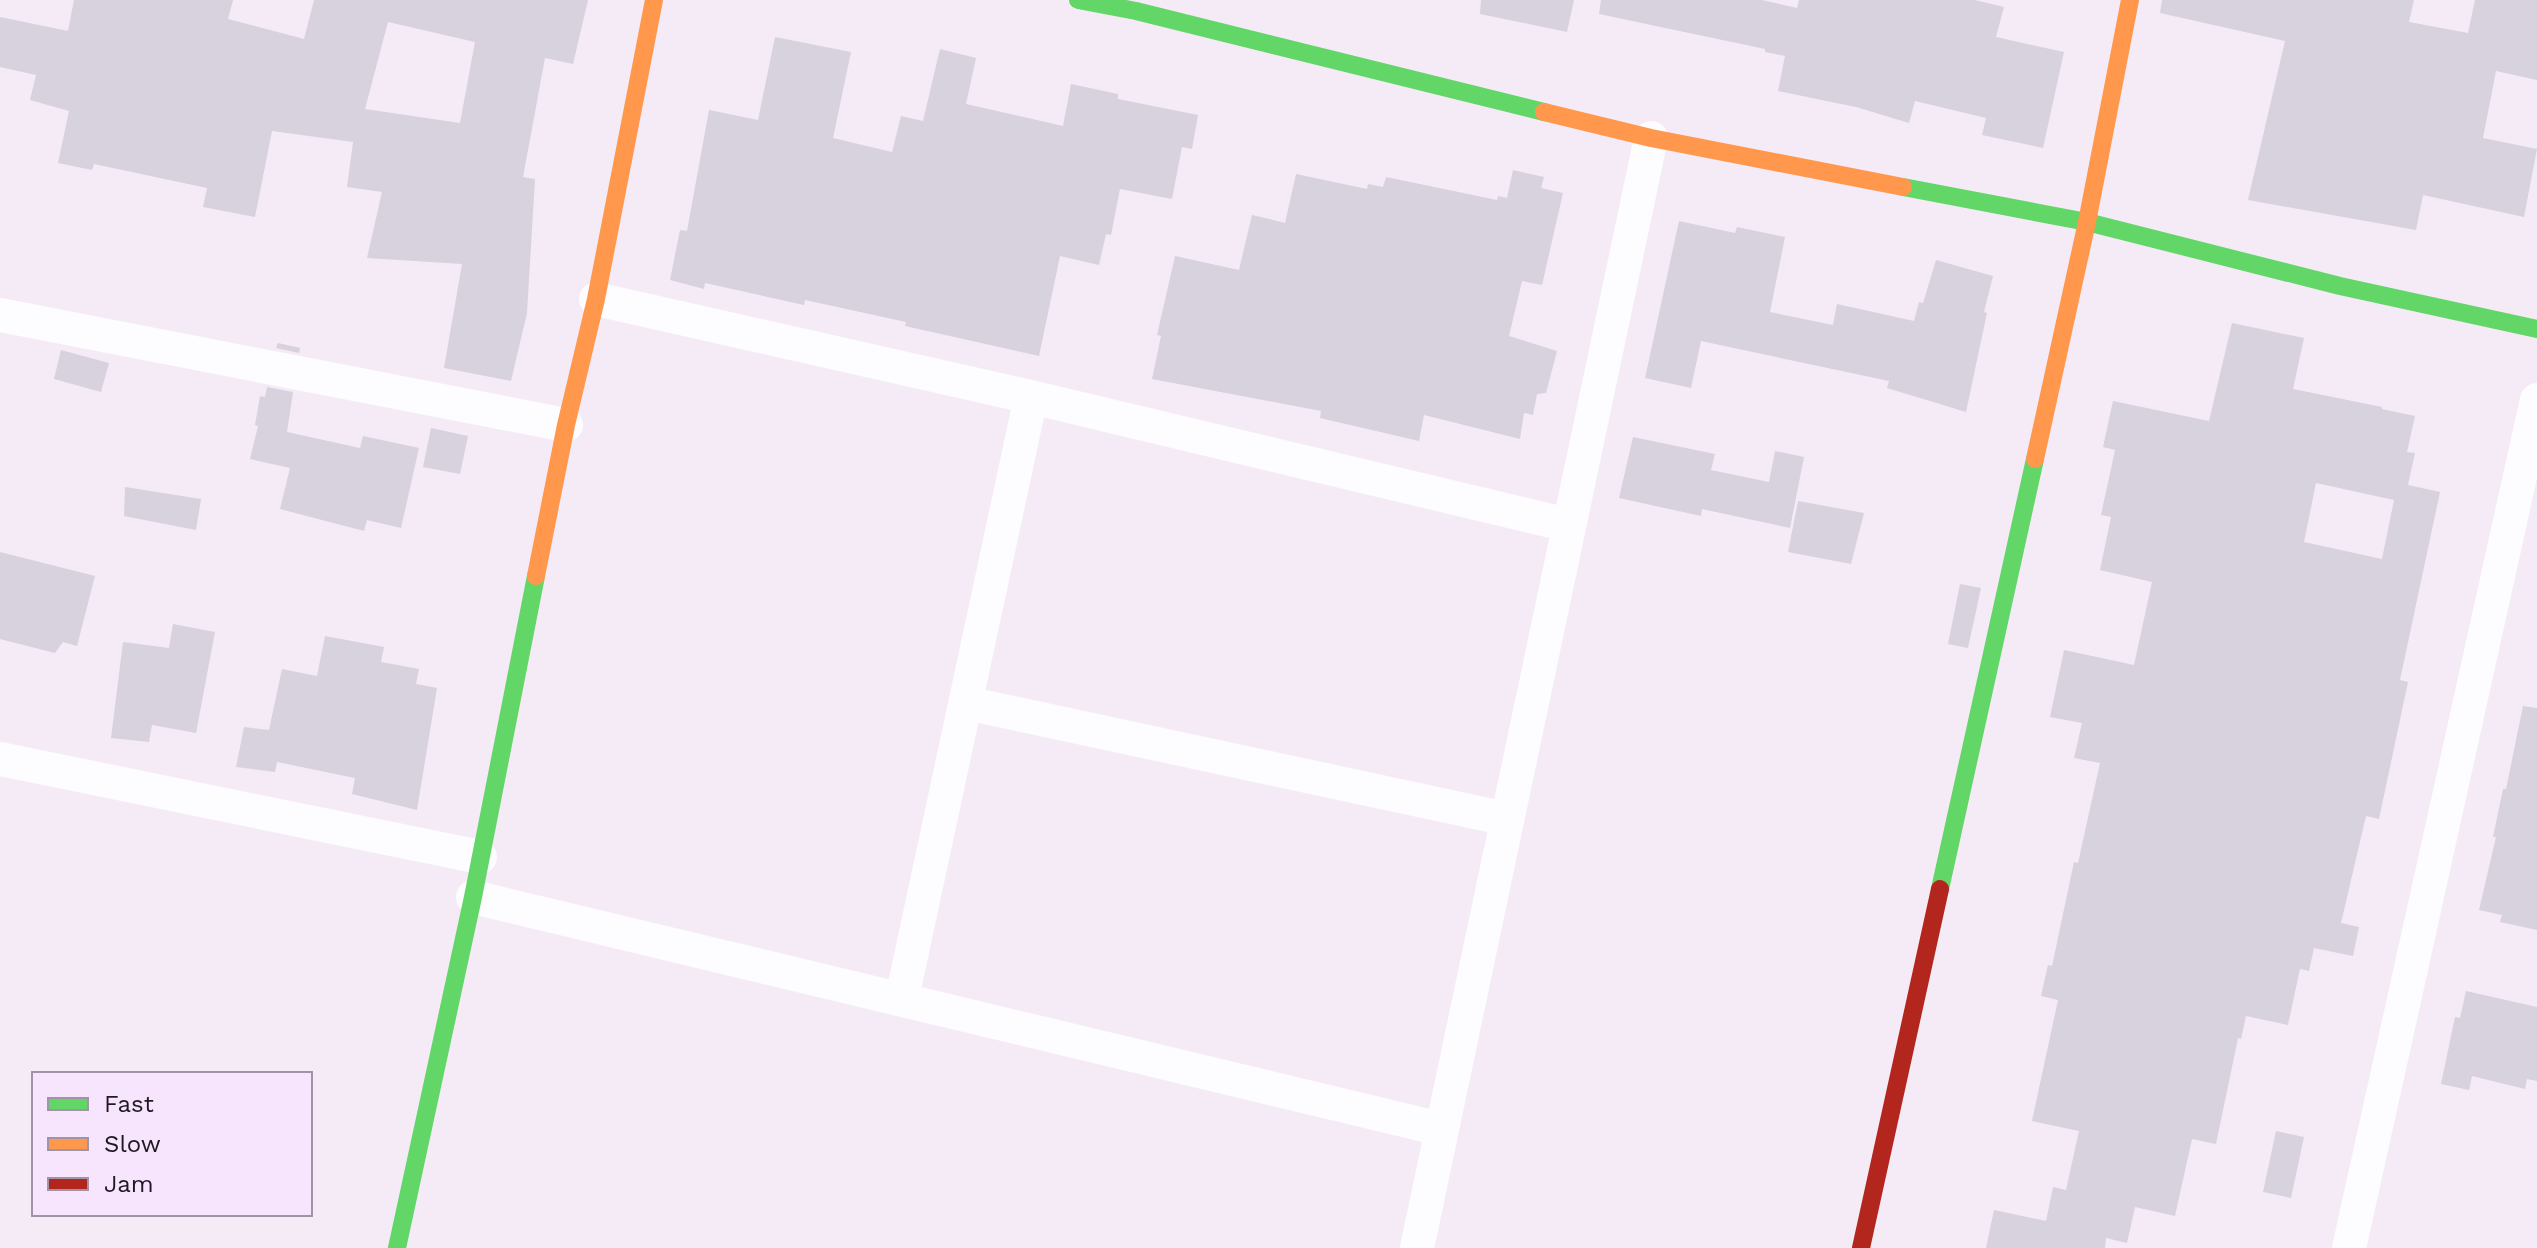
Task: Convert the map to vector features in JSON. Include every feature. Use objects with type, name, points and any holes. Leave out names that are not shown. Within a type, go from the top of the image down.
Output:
[{"type":"street","points":[[397,1248],[473,897],[654,0]]},
{"type":"street","points":[[1078,0],[1137,6],[1651,138],[2087,222],[2340,286],[2537,329]]},
{"type":"street","points":[[1861,1248],[2087,222],[2130,0]]},
{"type":"street","points":[[1417,1248],[1651,138]]},
{"type":"street","points":[[596,299],[1031,397],[1568,525]]},
{"type":"street","points":[[0,315],[566,425]]},
{"type":"street","points":[[902,998],[1031,397]]},
{"type":"street","points":[[2349,1248],[2537,400]]},
{"type":"street","points":[[966,703],[1507,819]]},
{"type":"street","points":[[0,759],[480,857]]},
{"type":"street","points":[[473,897],[1441,1129]]},
{"type":"building","points":[[74,0],[233,0],[228,19],[304,39],[314,0],[588,0],[573,64],[545,58],[523,177],[535,179],[527,313],[511,381],[444,368],[462,264],[367,258],[382,192],[347,187],[353,142],[272,131],[255,217],[203,207],[207,188],[94,164],[92,170],[58,163],[69,111],[30,100],[36,75],[0,67],[0,17],[68,31]],"holes":[[[388,22],[475,42],[460,123],[365,109]]]},
{"type":"building","points":[[1481,0],[1574,0],[1567,32],[1480,14]]},
{"type":"building","points":[[1601,0],[1762,0],[1797,8],[1799,0],[1975,0],[2004,7],[1996,37],[2064,52],[2043,148],[1982,135],[1986,118],[1915,101],[1909,123],[1856,107],[1778,91],[1785,56],[1765,52],[1765,49],[1599,14]]},
{"type":"building","points":[[2162,0],[2414,0],[2409,22],[2468,33],[2475,0],[2537,0],[2537,80],[2496,71],[2483,138],[2537,149],[2524,217],[2423,195],[2416,230],[2248,200],[2285,41],[2160,13]]},
{"type":"building","points":[[775,37],[851,52],[833,138],[892,152],[901,116],[923,121],[940,49],[976,58],[966,104],[1063,126],[1071,84],[1118,94],[1118,99],[1198,115],[1192,149],[1182,147],[1172,199],[1120,189],[1111,235],[1106,234],[1099,265],[1060,256],[1039,356],[805,300],[804,305],[705,283],[704,289],[670,280],[680,230],[687,231],[709,110],[758,120]]},
{"type":"building","points":[[1513,170],[1544,177],[1541,188],[1563,193],[1542,285],[1522,281],[1509,336],[1557,351],[1546,393],[1537,394],[1533,415],[1524,413],[1520,439],[1424,415],[1419,441],[1320,418],[1321,411],[1152,379],[1161,336],[1157,335],[1175,256],[1239,270],[1252,215],[1285,223],[1296,174],[1367,189],[1368,184],[1383,187],[1386,177],[1497,200],[1498,196],[1507,198]]},
{"type":"building","points":[[1679,221],[1735,233],[1737,227],[1785,237],[1770,312],[1833,325],[1837,304],[1914,321],[1936,260],[1993,276],[1966,412],[1887,388],[1889,381],[1701,341],[1691,388],[1645,378]]},
{"type":"building","points":[[2232,323],[2304,338],[2293,389],[2415,416],[2407,452],[2415,453],[2408,485],[2440,492],[2400,680],[2408,682],[2379,819],[2366,816],[2341,923],[2359,927],[2353,956],[2314,948],[2309,971],[2300,969],[2288,1025],[2246,1016],[2241,1039],[2238,1038],[2216,1144],[2192,1139],[2175,1216],[2135,1207],[2127,1243],[2106,1238],[2105,1248],[1986,1248],[1994,1210],[2046,1221],[2053,1187],[2066,1190],[2079,1131],[2032,1121],[2058,1000],[2041,996],[2048,965],[2052,966],[2074,862],[2078,863],[2100,763],[2074,758],[2082,723],[2050,717],[2064,650],[2134,665],[2152,582],[2100,570],[2111,517],[2101,515],[2115,450],[2103,447],[2113,401],[2209,421]],"holes":[[[2316,483],[2394,500],[2382,559],[2304,542]]]},
{"type":"building","points":[[278,343],[300,348],[299,353],[276,348]]},
{"type":"building","points":[[61,350],[109,363],[101,392],[54,379]]},
{"type":"building","points":[[267,387],[293,392],[287,432],[360,448],[363,436],[419,448],[401,528],[367,520],[364,531],[280,509],[290,468],[250,459],[258,426],[255,425],[260,396],[265,397]]},
{"type":"building","points":[[431,428],[468,436],[460,474],[423,467]]},
{"type":"building","points":[[1633,437],[1715,454],[1711,470],[1769,482],[1775,451],[1804,457],[1790,528],[1702,509],[1701,516],[1619,498]]},
{"type":"building","points":[[125,487],[201,499],[196,530],[124,516]]},
{"type":"building","points":[[1798,501],[1864,513],[1851,564],[1788,552]]},
{"type":"building","points":[[0,552],[95,576],[77,646],[63,642],[55,653],[0,639]]},
{"type":"building","points":[[1960,584],[1981,588],[1968,648],[1948,644]]},
{"type":"building","points":[[173,624],[215,632],[196,733],[152,725],[149,742],[111,738],[123,642],[169,648]]},
{"type":"building","points":[[325,636],[384,647],[381,662],[419,669],[416,684],[437,688],[417,810],[352,794],[355,778],[277,762],[275,772],[236,767],[244,727],[269,730],[282,669],[317,676]]},
{"type":"building","points":[[2523,706],[2537,708],[2537,930],[2500,922],[2502,915],[2479,910]]},
{"type":"building","points":[[2466,991],[2537,1007],[2537,1081],[2527,1079],[2525,1089],[2472,1076],[2469,1090],[2441,1084],[2455,1017],[2460,1018]]},
{"type":"building","points":[[2276,1131],[2304,1137],[2291,1198],[2263,1192]]},
{"type":"traffic: fast","points":[[1078,0],[1136,11],[1544,112]]},
{"type":"traffic: fast","points":[[1903,187],[2087,222],[2340,286],[2537,329]]},
{"type":"traffic: fast","points":[[1940,889],[2035,459]]},
{"type":"traffic: fast","points":[[397,1248],[473,897],[536,576]]},
{"type":"traffic: slow","points":[[536,576],[566,425],[596,299],[654,0]]},
{"type":"traffic: slow","points":[[2035,459],[2087,222],[2130,0]]},
{"type":"traffic: slow","points":[[1544,112],[1651,138],[1903,187]]},
{"type":"traffic: jam","points":[[1861,1248],[1940,889]]}]
